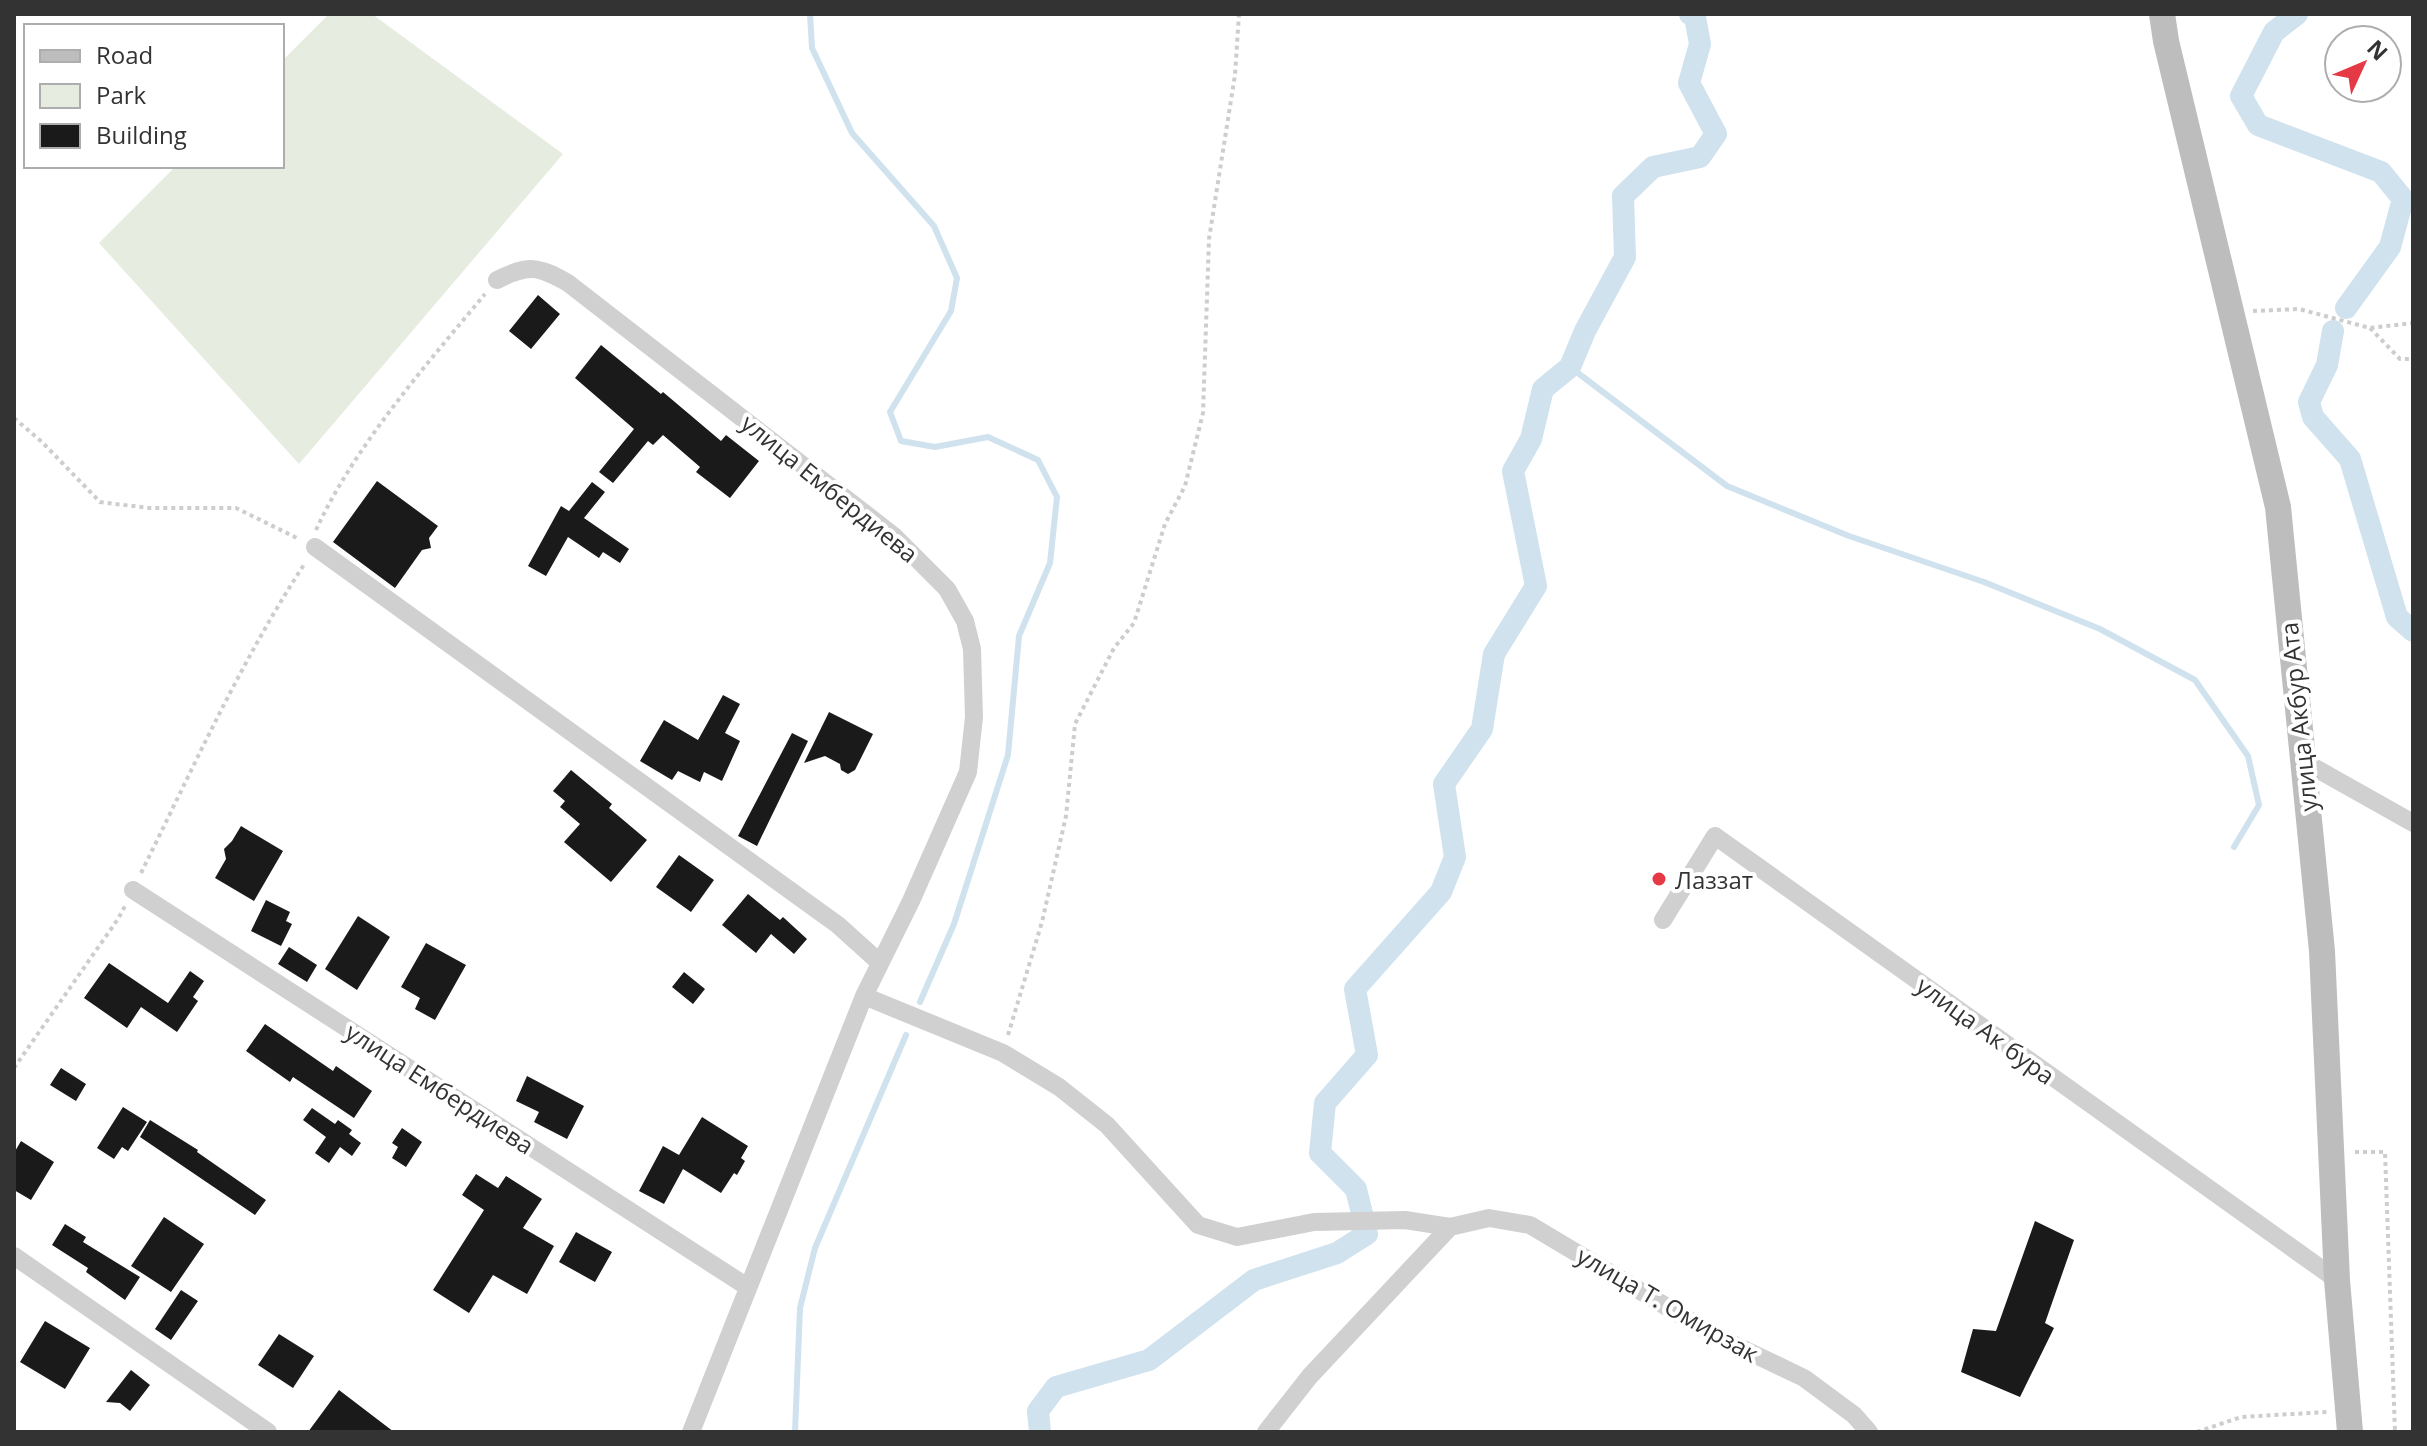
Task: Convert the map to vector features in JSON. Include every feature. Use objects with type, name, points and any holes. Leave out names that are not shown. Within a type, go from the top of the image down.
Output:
[{"type":"main road","name":"улица Акбур Ата","points":[[2162,14],[2278,507],[2322,951],[2337,1280],[2349,1421]]},
{"type":"street","name":"улица Ембердиева","points":[[497,280],[513,272],[536,268],[568,283],[894,536],[922,561],[959,606],[970,636],[973,732],[968,772],[911,901],[864,996],[746,1286],[691,1432]]},
{"type":"street","points":[[315,547],[838,925],[879,962]]},
{"type":"street","points":[[2301,760],[2413,823]]},
{"type":"street","name":"улица Ак бура","points":[[1663,920],[1715,836],[2337,1280]]},
{"type":"street","name":"улица Ембердиева","points":[[133,890],[746,1286]]},
{"type":"street","name":"улица Т. Омирзак","points":[[864,996],[1003,1053],[1059,1087],[1107,1125],[1198,1225],[1237,1237],[1314,1222],[1405,1220],[1450,1227],[1489,1218],[1530,1225],[1714,1335],[1804,1378],[1854,1415],[1869,1432]]},
{"type":"street","points":[[1266,1432],[1310,1376],[1450,1227]]},
{"type":"street","points":[[14,1256],[268,1432]]},
{"type":"path","points":[[1003,1053],[1042,922],[1066,816],[1075,724],[1114,648],[1134,623],[1165,524],[1185,486],[1203,413],[1209,239],[1235,75],[1239,14]]},
{"type":"path","points":[[14,1068],[118,919],[245,663],[275,608],[315,547],[313,535],[344,475],[497,280]]},
{"type":"path","points":[[2231,312],[2299,309],[2370,328],[2413,323]]},
{"type":"path","points":[[2370,328],[2400,359],[2413,359]]},
{"type":"path","points":[[14,418],[100,502],[149,508],[236,508],[315,547]]},
{"type":"path","points":[[2331,1152],[2385,1152],[2395,1432]]},
{"type":"path","points":[[2197,1432],[2241,1417],[2349,1421]]},
{"type":"green space","points":[[329,14],[372,14],[563,154],[299,464],[99,243],[174,168],[284,168],[284,59]]},
{"type":"building","points":[[538,295],[560,314],[531,349],[509,331]]},
{"type":"building","points":[[601,345],[721,441],[726,435],[759,461],[730,498],[696,472],[700,467],[663,435],[653,445],[648,441],[613,483],[599,472],[634,429],[575,378]]},
{"type":"building","points":[[377,481],[438,526],[429,538],[431,548],[422,550],[395,588],[333,542]]},
{"type":"building","points":[[592,482],[605,492],[584,518],[629,549],[620,563],[603,552],[599,558],[568,537],[546,576],[528,566],[561,506],[569,511]]},
{"type":"building","points":[[723,695],[740,704],[725,733],[740,741],[722,781],[704,772],[700,782],[678,771],[672,780],[640,761],[664,720],[698,740]]},
{"type":"building","points":[[829,712],[873,734],[855,770],[848,774],[841,770],[840,764],[825,756],[804,763]]},
{"type":"building","points":[[792,733],[808,741],[757,846],[738,836]]},
{"type":"building","points":[[571,770],[612,804],[609,808],[647,840],[611,882],[564,842],[580,824],[560,807],[565,801],[553,791]]},
{"type":"building","points":[[241,826],[283,851],[254,901],[215,878],[226,859],[224,849]]},
{"type":"building","points":[[679,855],[714,880],[691,912],[656,887]]},
{"type":"building","points":[[748,894],[780,920],[783,917],[807,939],[794,954],[771,934],[756,953],[722,925]]},
{"type":"building","points":[[266,900],[290,912],[286,921],[292,924],[281,946],[251,931]]},
{"type":"building","points":[[358,916],[390,937],[357,990],[325,969]]},
{"type":"building","points":[[426,943],[466,965],[435,1020],[415,1009],[420,998],[401,987]]},
{"type":"building","points":[[289,947],[317,965],[307,982],[278,964]]},
{"type":"building","points":[[109,963],[168,1003],[190,971],[204,981],[193,997],[198,1001],[177,1032],[141,1007],[127,1028],[84,998]]},
{"type":"building","points":[[684,972],[705,989],[693,1004],[672,987]]},
{"type":"building","points":[[265,1024],[333,1071],[336,1066],[372,1091],[354,1118],[293,1077],[290,1082],[246,1051]]},
{"type":"building","points":[[61,1068],[86,1084],[76,1101],[50,1085]]},
{"type":"building","points":[[527,1076],[584,1106],[567,1139],[534,1122],[539,1112],[516,1101]]},
{"type":"building","points":[[123,1107],[147,1122],[128,1151],[122,1147],[114,1159],[97,1148]]},
{"type":"building","points":[[312,1108],[335,1124],[338,1120],[352,1130],[349,1134],[361,1143],[352,1156],[340,1147],[329,1163],[315,1153],[326,1137],[303,1120]]},
{"type":"building","points":[[702,1117],[748,1146],[741,1158],[745,1161],[737,1175],[734,1173],[721,1193],[683,1169],[664,1204],[639,1191],[663,1146],[679,1155]]},
{"type":"building","points":[[150,1120],[198,1150],[266,1200],[255,1215],[140,1137]]},
{"type":"building","points":[[402,1128],[422,1142],[406,1167],[392,1158],[398,1147],[392,1143]]},
{"type":"building","points":[[21,1141],[54,1162],[31,1200],[14,1190],[14,1153]]},
{"type":"building","points":[[476,1174],[498,1188],[506,1176],[542,1199],[523,1228],[554,1246],[527,1294],[493,1275],[469,1313],[433,1290],[484,1210],[462,1195]]},
{"type":"building","points":[[164,1217],[204,1244],[171,1292],[131,1266]]},
{"type":"building","points":[[2035,1221],[2074,1240],[2045,1323],[2054,1328],[2020,1397],[1961,1372],[1973,1329],[1996,1331]]},
{"type":"building","points":[[65,1224],[86,1237],[83,1242],[140,1277],[125,1300],[86,1272],[88,1268],[52,1245]]},
{"type":"building","points":[[576,1232],[612,1252],[595,1282],[559,1262]]},
{"type":"building","points":[[181,1290],[198,1301],[171,1340],[155,1329]]},
{"type":"building","points":[[45,1321],[90,1348],[65,1389],[20,1362]]},
{"type":"building","points":[[279,1334],[314,1356],[293,1388],[258,1365]]},
{"type":"building","points":[[131,1370],[150,1385],[130,1411],[120,1403],[106,1402]]},
{"type":"building","points":[[339,1390],[394,1432],[308,1432]]},
{"type":"waterway","points":[[810,14],[812,48],[852,133],[934,226],[957,278],[951,311],[890,412],[901,441],[935,447],[988,437],[1038,460],[1057,497],[1050,563],[1019,636],[1008,755],[954,924],[920,1002]]},
{"type":"waterway","points":[[1040,1432],[1038,1411],[1056,1387],[1149,1360],[1254,1280],[1337,1253],[1367,1234],[1356,1189],[1320,1153],[1325,1103],[1367,1055],[1355,989],[1441,892],[1455,857],[1444,784],[1482,729],[1494,654],[1536,586],[1513,471],[1531,439],[1543,389],[1570,367],[1585,331],[1625,257],[1623,196],[1653,167],[1700,157],[1716,134],[1689,83],[1700,44],[1695,17],[1690,14]]},
{"type":"waterway","points":[[2297,14],[2274,32],[2241,96],[2258,125],[2381,172],[2403,199],[2390,247],[2346,308]]},
{"type":"waterway","points":[[2333,331],[2327,365],[2309,402],[2313,417],[2350,459],[2397,617],[2413,631]]},
{"type":"waterway","points":[[1570,367],[1727,486],[1849,536],[1984,582],[2100,629],[2195,680],[2248,756],[2259,805],[2234,847]]},
{"type":"waterway","points":[[795,1432],[800,1308],[815,1248],[906,1035]]},
{"type":"place","name":"Лаззат","points":[[1659,879]]}]
